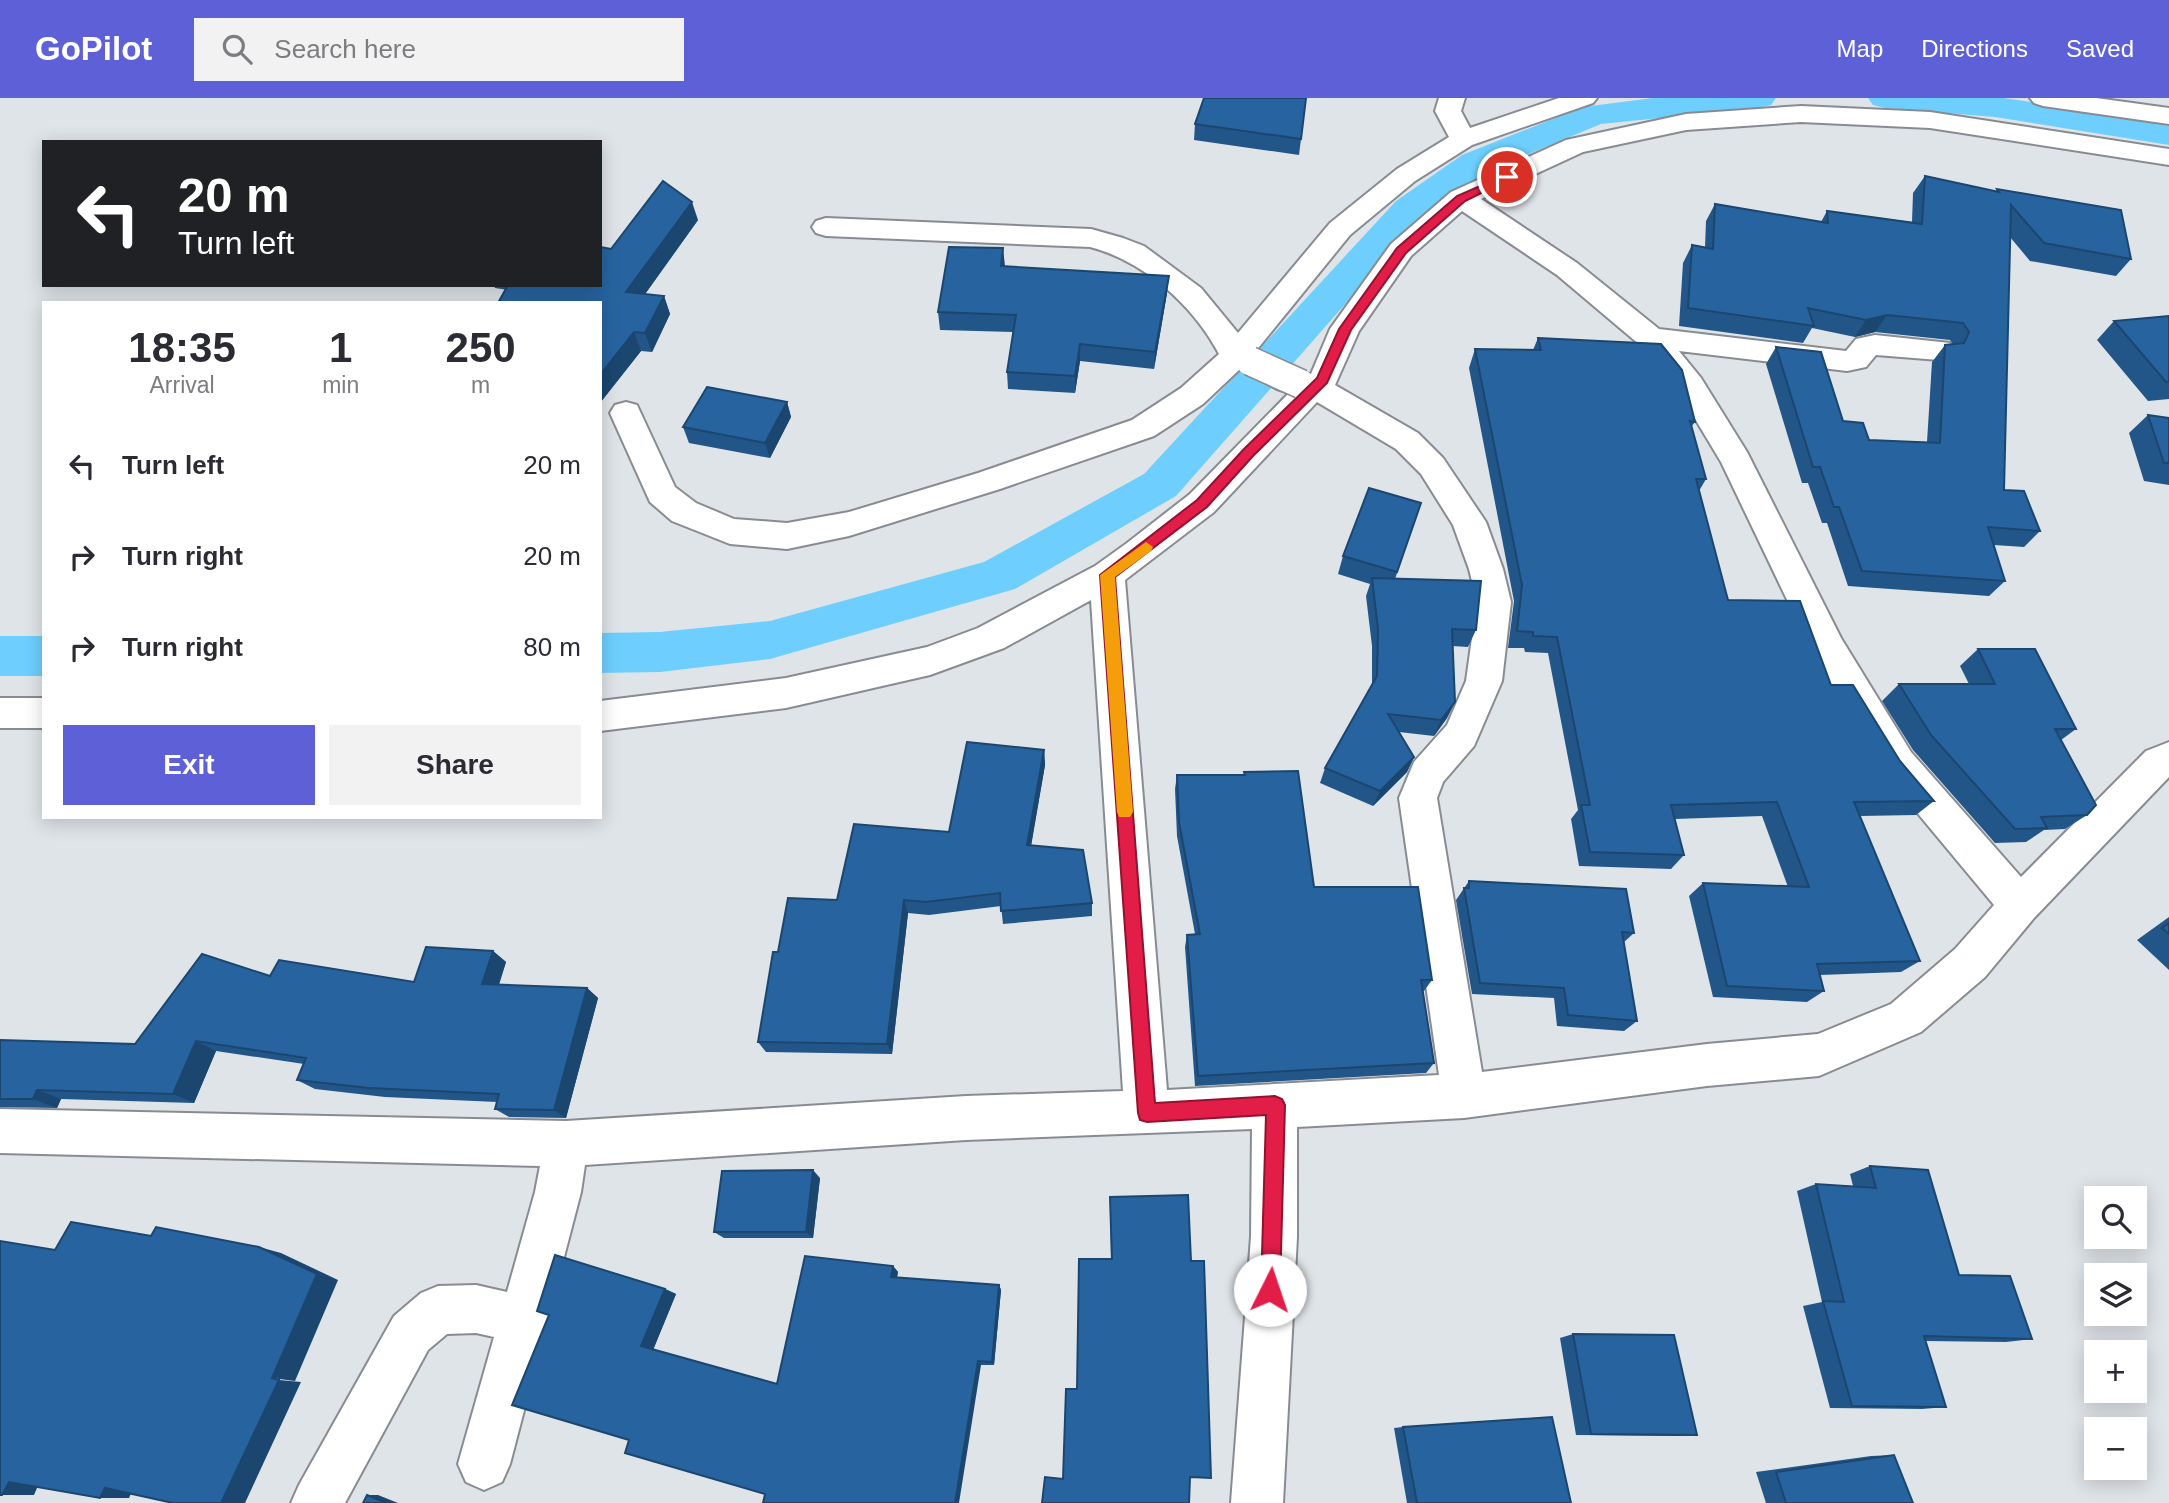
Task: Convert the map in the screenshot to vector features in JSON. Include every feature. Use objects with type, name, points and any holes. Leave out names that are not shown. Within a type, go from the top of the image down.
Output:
[{"type":"street","points":[[1452,98],[1448,111],[1463,139]]},
{"type":"street","points":[[626,413],[662,494],[684,512],[730,531],[787,536],[849,524],[989,481],[1143,428],[1192,396],[1242,358],[1340,229],[1406,175],[1463,139],[1584,98]]},
{"type":"street","points":[[2043,98],[2169,116]]},
{"type":"street","points":[[602,716],[786,693],[930,661],[991,638],[1108,575],[1202,503],[1301,384],[1323,380],[1345,329],[1402,250],[1461,198],[1575,146],[1686,122],[1801,114],[1930,120],[2169,157]]},
{"type":"street","points":[[1461,198],[1567,269],[1651,338],[1690,385],[1736,460],[1827,646],[1898,763],[2020,905]]},
{"type":"street","points":[[826,227],[1091,238],[1113,244],[1133,252],[1191,295],[1242,358],[1301,384],[1407,441],[1432,466],[1469,522],[1486,569],[1494,602],[1484,681],[1461,735],[1427,773],[1418,798],[1464,1096]]},
{"type":"street","points":[[1651,338],[1847,361],[1856,360],[1867,346],[1875,345],[1939,350]]},
{"type":"street","points":[[1108,575],[1147,1113]]},
{"type":"street","points":[[0,713],[42,713]]},
{"type":"street","points":[[0,1131],[566,1144],[966,1118],[1275,1113],[1464,1096],[1819,1055],[1906,1018],[1970,963],[2020,905],[2159,762],[2169,758]]},
{"type":"street","points":[[1257,1503],[1274,1237],[1275,1113]]},
{"type":"street","points":[[484,1464],[558,1192],[566,1144]]},
{"type":"street","points":[[317,1503],[411,1334],[438,1310],[476,1309],[523,1320]]},
{"type":"building","points":[[1204,98],[1306,98],[1301,139],[1195,124]]},
{"type":"building","points":[[1925,176],[1999,192],[1997,189],[2121,210],[2131,259],[2044,243],[2011,205],[2004,490],[2024,491],[2040,531],[1988,527],[2005,581],[1862,571],[1839,507],[1834,507],[1820,467],[1813,467],[1776,347],[1821,352],[1843,421],[1863,423],[1869,440],[1940,443],[1945,345],[1964,343],[1969,332],[1963,323],[1887,315],[1866,320],[1808,308],[1814,326],[1688,308],[1692,245],[1713,249],[1715,204],[1828,223],[1827,211],[1922,224]]},
{"type":"building","points":[[663,181],[692,202],[626,292],[664,296],[645,333],[634,332],[602,372],[602,301],[499,301],[507,287],[602,287],[602,247],[611,249]]},
{"type":"building","points":[[949,247],[1003,248],[1001,266],[1169,276],[1155,352],[1080,344],[1075,376],[1007,372],[1016,315],[938,312]]},
{"type":"building","points":[[2169,316],[2169,382],[2166,382],[2114,321]]},
{"type":"building","points":[[1538,338],[1661,344],[1682,370],[1695,422],[1690,421],[1706,479],[1696,479],[1728,600],[1800,601],[1831,685],[1853,685],[1900,761],[1934,801],[1854,802],[1920,961],[1817,964],[1824,991],[1727,986],[1703,883],[1809,887],[1777,802],[1671,805],[1684,855],[1590,852],[1581,805],[1590,805],[1557,637],[1533,636],[1533,632],[1517,631],[1522,585],[1475,349],[1541,350]]},
{"type":"building","points":[[707,387],[787,402],[765,443],[683,427]]},
{"type":"building","points":[[2148,415],[2169,418],[2169,463],[2164,463]]},
{"type":"building","points":[[1369,488],[1421,503],[1397,572],[1343,556]]},
{"type":"building","points":[[1372,578],[1481,581],[1476,630],[1452,629],[1455,702],[1441,720],[1388,714],[1414,757],[1380,791],[1325,768],[1377,676],[1378,629]]},
{"type":"building","points":[[1978,649],[2035,649],[2076,729],[2055,729],[2096,805],[2087,815],[2041,817],[2047,828],[2015,829],[1931,735],[1899,684],[1995,684]]},
{"type":"building","points":[[967,742],[1044,750],[1027,845],[1083,850],[1092,903],[1001,911],[1000,893],[926,902],[904,900],[887,1044],[758,1042],[773,952],[778,952],[788,898],[837,900],[854,824],[949,832]]},
{"type":"building","points":[[1298,771],[1314,887],[1418,887],[1432,980],[1421,980],[1434,1063],[1198,1076],[1187,935],[1200,934],[1179,822],[1177,775],[1245,775],[1244,772]]},
{"type":"building","points":[[1469,881],[1626,889],[1634,933],[1622,932],[1637,1021],[1568,1015],[1564,988],[1480,983],[1464,888],[1469,888]]},
{"type":"building","points":[[2169,923],[2169,934],[2162,928]]},
{"type":"building","points":[[426,947],[493,951],[482,984],[587,988],[554,1110],[495,1109],[499,1094],[369,1088],[297,1080],[306,1058],[196,1041],[173,1094],[37,1090],[33,1099],[0,1099],[0,1040],[135,1044],[202,954],[270,976],[279,960],[414,982]]},
{"type":"building","points":[[1870,1166],[1928,1170],[1959,1275],[2010,1276],[2032,1339],[1924,1336],[1946,1407],[1852,1406],[1823,1301],[1844,1302],[1816,1184],[1876,1188]]},
{"type":"building","points":[[813,1170],[806,1232],[714,1232],[722,1171]]},
{"type":"building","points":[[1188,1195],[1191,1261],[1204,1261],[1211,1478],[1190,1477],[1189,1503],[1042,1503],[1045,1477],[1063,1479],[1066,1389],[1077,1389],[1079,1259],[1112,1259],[1110,1197]]},
{"type":"building","points":[[71,1222],[151,1236],[156,1227],[259,1247],[317,1274],[272,1378],[279,1380],[221,1503],[173,1503],[105,1488],[100,1498],[9,1482],[0,1495],[0,1241],[55,1250]]},
{"type":"building","points":[[555,1255],[665,1289],[641,1346],[777,1384],[805,1256],[893,1266],[891,1277],[999,1285],[992,1362],[978,1361],[955,1503],[763,1503],[765,1494],[625,1453],[629,1440],[512,1405],[549,1315],[537,1311]]},
{"type":"building","points":[[1573,1334],[1674,1335],[1697,1435],[1591,1434]]},
{"type":"building","points":[[1552,1417],[1571,1503],[1417,1503],[1403,1427]]},
{"type":"building","points":[[1894,1455],[1913,1503],[1786,1503],[1776,1472]]},
{"type":"building","points":[[367,1495],[386,1503],[363,1503]]},
{"type":"waterway","points":[[602,653],[660,652],[770,640],[998,576],[1160,485],[1409,209],[1475,163],[1595,114],[1759,98]]},
{"type":"waterway","points":[[1885,98],[1995,107],[2169,134]]},
{"type":"waterway","points":[[0,656],[42,656]]},
{"type":"slow traffic","points":[[1125,812],[1108,575],[1146,547]]},
{"type":"route","points":[[1270,1290],[1274,1237],[1275,1105],[1147,1113],[1108,575],[1202,503],[1248,453],[1323,380],[1345,329],[1402,250],[1461,198],[1507,177]]}]
